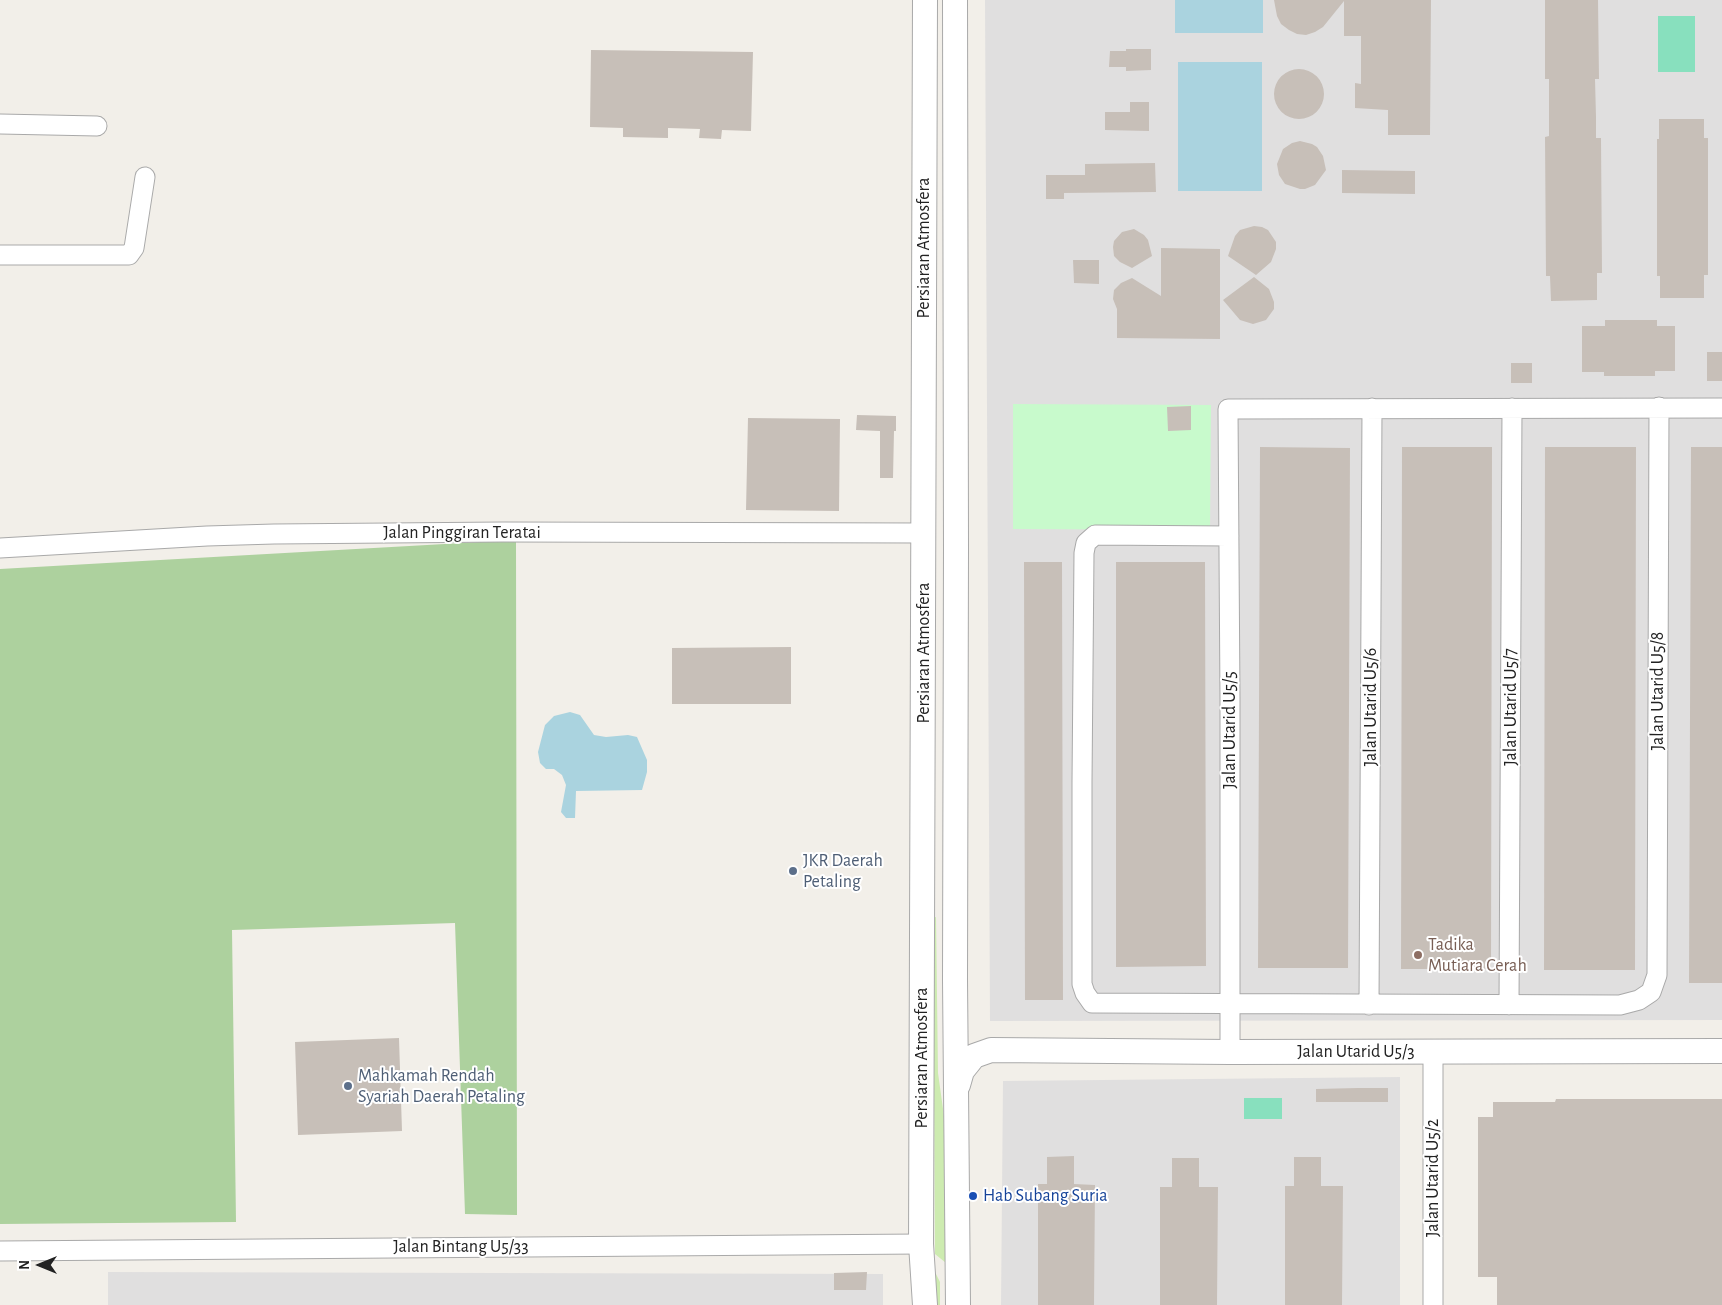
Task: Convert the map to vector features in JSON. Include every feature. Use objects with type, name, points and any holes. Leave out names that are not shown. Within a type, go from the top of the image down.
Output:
[{"type":"street","name":"Persiaran Atmosfera","points":[[925,0],[924,533],[939,877],[956,1010],[958,1305]]},
{"type":"street","name":"Persiaran Atmosfera","points":[[925,1305],[921,1244],[939,877],[955,0]]},
{"type":"street","points":[[0,124],[98,126]]},
{"type":"street","points":[[0,255],[129,255],[134,248],[145,177]]},
{"type":"street","name":"Jalan Utarid U5/5","points":[[1230,1052],[1228,408],[1372,408]]},
{"type":"street","points":[[1372,408],[1722,408]]},
{"type":"street","name":"Jalan Utarid U5/6","points":[[1369,1005],[1372,408]]},
{"type":"street","name":"Jalan Utarid U5/7","points":[[1509,1005],[1512,408]]},
{"type":"street","name":"Jalan Utarid U5/8","points":[[1509,1005],[1620,1006],[1639,1000],[1651,992],[1657,975],[1659,408]]},
{"type":"street","name":"Jalan Pinggiran Teratai","points":[[0,548],[274,534],[493,532],[924,533]]},
{"type":"street","points":[[1229,536],[1095,535],[1086,543],[1084,553],[1082,772],[1082,984],[1085,993],[1092,1003],[1509,1005]]},
{"type":"street","points":[[956,1010],[964,1029],[974,1039],[991,1050]]},
{"type":"street","points":[[956,1092],[962,1071],[974,1056],[991,1050]]},
{"type":"street","name":"Jalan Utarid U5/3","points":[[991,1050],[1722,1052]]},
{"type":"street","name":"Jalan Utarid U5/2","points":[[1433,1052],[1433,1305]]},
{"type":"street","points":[[921,1244],[937,1259],[945,1274],[947,1305]]},
{"type":"street","name":"Jalan Bintang U5/33","points":[[0,1251],[921,1244]]},
{"type":"shaded area","points":[[985,0],[1722,0],[1722,1020],[990,1021]]},
{"type":"shaded area","points":[[1400,1077],[1400,1305],[1001,1305],[1003,1081]]},
{"type":"shaded area","points":[[108,1272],[883,1274],[883,1305],[108,1305]]},
{"type":"green space","points":[[1658,16],[1695,16],[1695,72],[1658,72]]},
{"type":"green space","points":[[1013,404],[1211,405],[1210,530],[1013,529]]},
{"type":"green space","points":[[516,540],[517,1215],[465,1214],[455,923],[232,930],[236,1222],[0,1224],[0,569]]},
{"type":"green space","points":[[936,917],[938,1073],[944,1116],[946,1263],[935,1254],[933,918]]},
{"type":"green space","points":[[1244,1098],[1282,1098],[1282,1119],[1244,1119]]},
{"type":"green space","points":[[933,1273],[936,1274],[940,1282],[940,1305],[933,1305]]},
{"type":"water","points":[[1175,0],[1263,0],[1263,33],[1175,33]]},
{"type":"water","points":[[1178,62],[1262,62],[1262,191],[1178,191]]},
{"type":"water","points":[[570,712],[580,715],[594,735],[606,737],[628,735],[637,737],[647,760],[647,772],[642,790],[576,791],[575,818],[566,818],[561,812],[566,785],[562,775],[554,769],[546,769],[540,763],[538,752],[545,725],[554,716]]},
{"type":"building","points":[[1274,0],[1431,0],[1430,135],[1388,135],[1388,110],[1355,108],[1355,83],[1361,84],[1361,36],[1344,36],[1344,1],[1323,27],[1306,35],[1297,34],[1281,24],[1277,16]]},
{"type":"building","points":[[1545,0],[1598,0],[1599,79],[1595,79],[1596,138],[1601,138],[1602,273],[1597,273],[1597,300],[1551,301],[1550,276],[1546,276],[1545,137],[1549,136],[1549,79],[1545,79]]},
{"type":"building","points":[[1126,49],[1151,49],[1151,70],[1126,71],[1126,67],[1109,67],[1110,51],[1126,51]]},
{"type":"building","points":[[591,50],[753,52],[751,131],[722,130],[721,139],[699,138],[700,129],[668,128],[668,138],[623,137],[623,128],[590,127]]},
{"type":"building","points":[[1304,69],[1317,76],[1323,84],[1323,104],[1317,112],[1309,118],[1294,119],[1281,112],[1275,104],[1274,89],[1281,76],[1289,70]]},
{"type":"building","points":[[1130,102],[1149,102],[1149,131],[1105,130],[1105,112],[1130,112]]},
{"type":"building","points":[[1659,119],[1704,119],[1704,138],[1708,138],[1708,275],[1704,275],[1704,298],[1660,298],[1660,276],[1657,276],[1657,139],[1659,139]]},
{"type":"building","points":[[1300,141],[1317,147],[1323,156],[1326,170],[1315,185],[1305,189],[1285,184],[1279,175],[1277,164],[1283,149],[1292,143]]},
{"type":"building","points":[[1155,163],[1156,192],[1064,193],[1064,199],[1046,199],[1046,175],[1085,175],[1085,164]]},
{"type":"building","points":[[1342,170],[1415,171],[1415,194],[1342,193]]},
{"type":"building","points":[[1254,226],[1268,230],[1276,242],[1276,249],[1271,262],[1256,275],[1228,256],[1235,236],[1240,230]]},
{"type":"building","points":[[1134,229],[1148,240],[1152,256],[1132,268],[1120,262],[1114,256],[1113,247],[1114,241],[1122,232]]},
{"type":"building","points":[[1161,248],[1220,249],[1220,339],[1117,338],[1117,309],[1113,299],[1114,290],[1121,283],[1132,278],[1161,296]]},
{"type":"building","points":[[1073,260],[1099,260],[1099,284],[1074,283]]},
{"type":"building","points":[[1254,277],[1269,289],[1274,302],[1274,309],[1266,320],[1253,324],[1240,320],[1223,300]]},
{"type":"building","points":[[1605,320],[1657,320],[1657,326],[1675,326],[1675,371],[1655,371],[1655,376],[1604,376],[1604,372],[1582,372],[1582,326],[1605,326]]},
{"type":"building","points":[[1707,352],[1722,352],[1722,381],[1707,381]]},
{"type":"building","points":[[1511,363],[1532,363],[1532,383],[1511,383]]},
{"type":"building","points":[[1191,406],[1191,430],[1168,431],[1167,407]]},
{"type":"building","points":[[857,415],[896,416],[893,478],[880,478],[880,431],[856,430]]},
{"type":"building","points":[[748,418],[840,419],[839,511],[746,510]]},
{"type":"building","points":[[1260,447],[1350,448],[1348,968],[1258,968]]},
{"type":"building","points":[[1402,447],[1492,447],[1491,969],[1401,969]]},
{"type":"building","points":[[1545,447],[1636,447],[1635,970],[1544,970]]},
{"type":"building","points":[[1691,447],[1722,447],[1722,983],[1689,983]]},
{"type":"building","points":[[1024,562],[1062,562],[1063,1000],[1025,1000]]},
{"type":"building","points":[[1116,562],[1205,562],[1206,966],[1116,967]]},
{"type":"building","points":[[791,647],[791,704],[672,704],[672,648]]},
{"type":"building","name":"Mahkamah Rendah Syariah Daerah Petaling","points":[[399,1038],[402,1131],[298,1135],[295,1042]]},
{"type":"building","points":[[1388,1088],[1388,1102],[1316,1102],[1316,1089]]},
{"type":"building","points":[[1556,1099],[1722,1099],[1722,1305],[1497,1305],[1497,1277],[1478,1277],[1478,1117],[1493,1117],[1493,1102],[1555,1102]]},
{"type":"building","points":[[1074,1156],[1074,1184],[1095,1185],[1094,1305],[1038,1305],[1038,1184],[1047,1184],[1047,1157]]},
{"type":"building","points":[[1294,1157],[1321,1157],[1321,1186],[1343,1186],[1342,1305],[1285,1305],[1285,1186],[1294,1186]]},
{"type":"building","points":[[1172,1158],[1199,1158],[1199,1187],[1218,1187],[1217,1305],[1160,1305],[1160,1187],[1172,1187]]},
{"type":"building","points":[[867,1272],[866,1290],[834,1290],[834,1273]]},
{"type":"place","name":"JKR Daerah Petaling","points":[[793,871]]},
{"type":"place","name":"Tadika Mutiara Cerah","points":[[1418,955]]},
{"type":"place","name":"Mahkamah Rendah Syariah Daerah Petaling","points":[[348,1086]]},
{"type":"place","name":"Hab Subang Suria","points":[[973,1196]]}]
